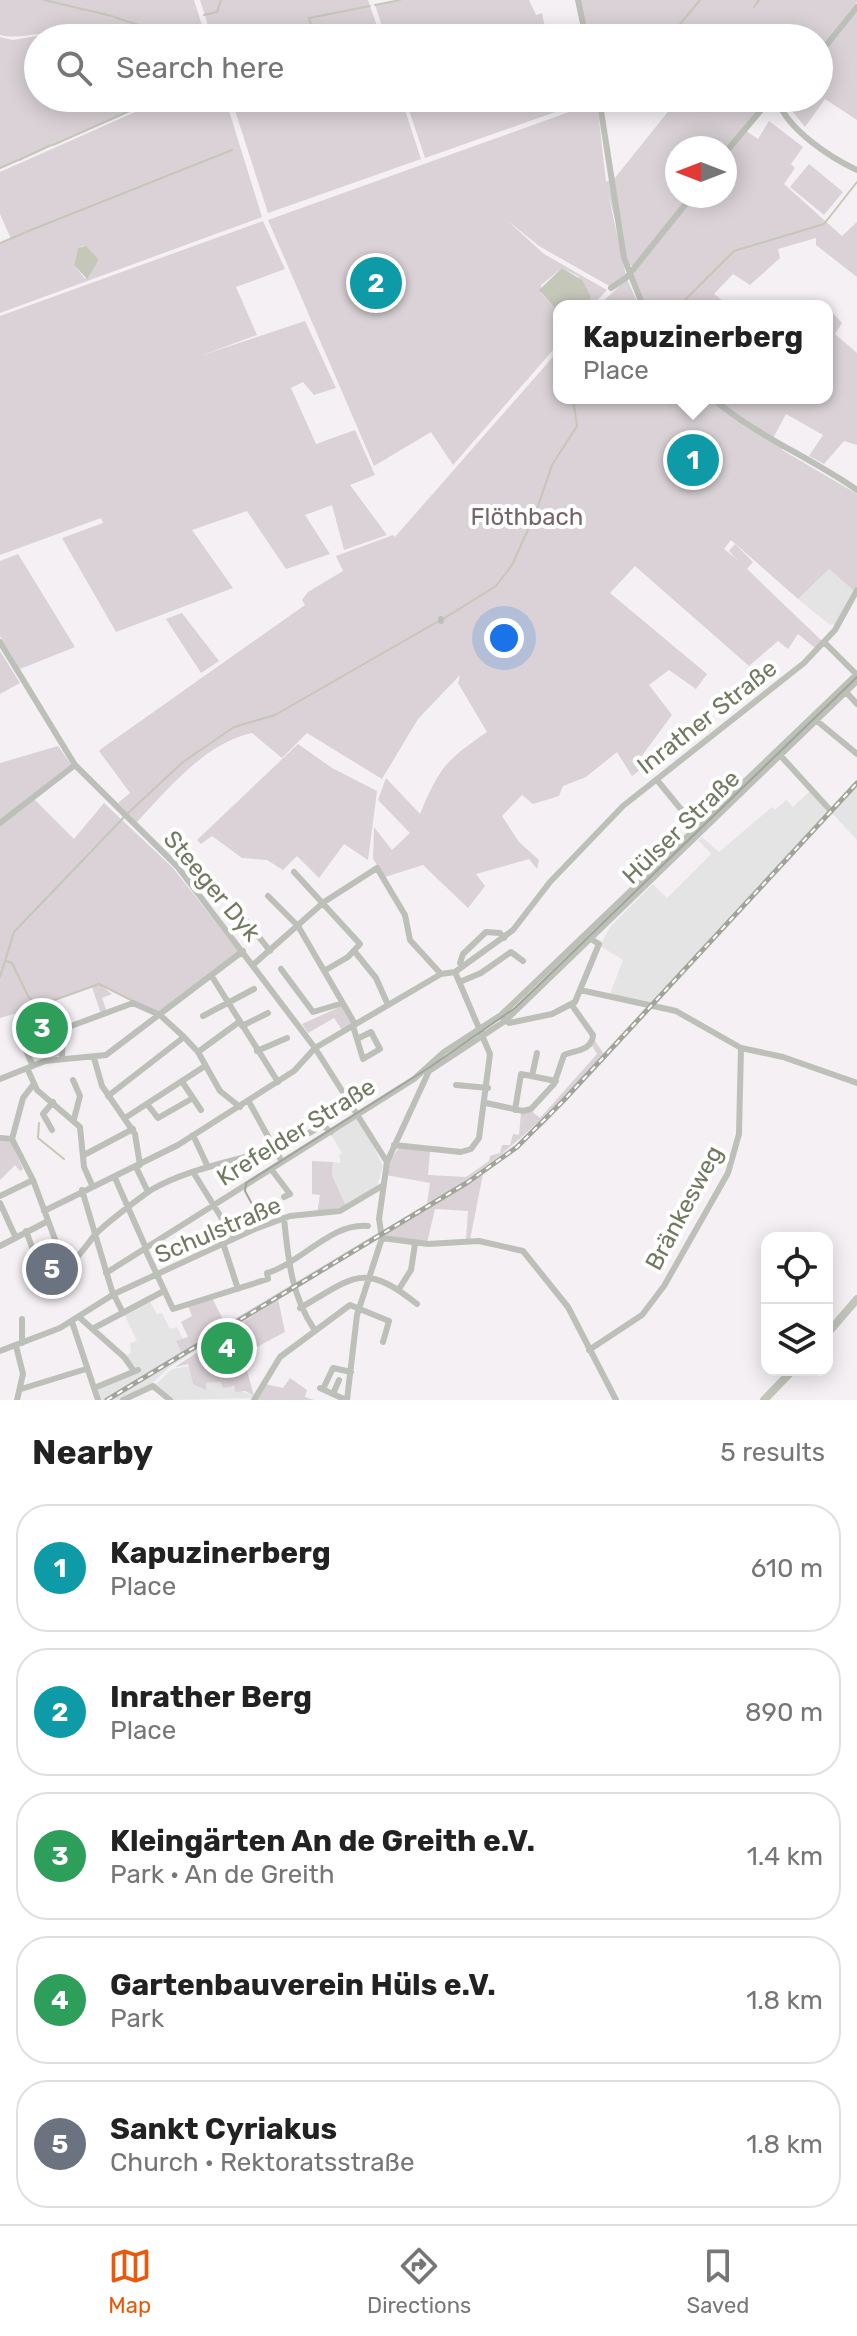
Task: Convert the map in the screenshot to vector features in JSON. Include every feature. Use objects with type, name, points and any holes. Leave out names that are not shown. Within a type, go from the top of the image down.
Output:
[{"type":"main road","points":[[833,1327],[857,1299]]},
{"type":"main road","points":[[764,1400],[787,1376]]},
{"type":"street","points":[[578,0],[583,24]]},
{"type":"street","points":[[833,37],[857,7]]},
{"type":"street","points":[[601,112],[629,274],[640,300]]},
{"type":"street","points":[[737,139],[759,112]]},
{"type":"street","points":[[790,112],[818,149],[836,162],[857,170]]},
{"type":"street","points":[[611,288],[629,274],[682,208]]},
{"type":"street","points":[[720,404],[761,434],[823,467],[857,490]]},
{"type":"street","name":"Inrather Straße","points":[[458,967],[504,938],[623,806],[776,689],[824,642],[842,619],[847,603],[857,590]]},
{"type":"street","name":"Steeger Dyk","points":[[0,642],[75,765],[177,866],[315,1048],[387,1162]]},
{"type":"street","name":"Hülser Straße","points":[[778,754],[817,721],[857,674],[824,642]]},
{"type":"street","name":"Hülser Straße","points":[[608,923],[778,754],[857,681]]},
{"type":"street","points":[[844,690],[857,704]]},
{"type":"street","points":[[817,721],[857,754]]},
{"type":"street","points":[[778,754],[831,811]]},
{"type":"street","points":[[0,823],[75,765]]},
{"type":"street","points":[[657,780],[699,831]]},
{"type":"street","name":"Hülser Straße","points":[[643,881],[699,831]]},
{"type":"street","points":[[254,964],[324,902],[377,868],[405,915],[410,940],[441,974]]},
{"type":"street","points":[[294,872],[360,944],[355,952],[324,971]]},
{"type":"street","name":"Krefelder Straße","points":[[503,1018],[643,881]]},
{"type":"street","points":[[268,896],[298,926],[343,1003],[359,1038]]},
{"type":"street","points":[[244,918],[270,951]]},
{"type":"street","name":"Krefelder Straße","points":[[423,1082],[432,1068],[503,1018],[608,923]]},
{"type":"street","points":[[394,1145],[468,1150],[479,1138],[488,1088],[490,1050],[480,1033],[458,967],[463,954],[486,932],[500,933],[504,938]]},
{"type":"street","points":[[503,1018],[528,1021],[571,1004],[599,944],[591,939]]},
{"type":"street","points":[[0,1079],[30,1067],[62,1059],[94,1058],[117,1048],[243,951]]},
{"type":"street","points":[[355,952],[376,978],[388,1005]]},
{"type":"street","points":[[462,981],[481,973],[511,952],[523,961]]},
{"type":"street","points":[[44,1211],[92,1185],[138,1166],[249,1102],[299,1067],[315,1048],[458,967]]},
{"type":"street","points":[[281,969],[313,1012],[343,1003]]},
{"type":"street","points":[[211,975],[278,1082]]},
{"type":"street","points":[[203,1016],[227,1000],[254,989]]},
{"type":"street","points":[[580,990],[676,1011],[741,1048],[783,1057],[857,1083]]},
{"type":"street","points":[[62,1059],[63,1029],[133,1003],[160,1015],[184,1037],[198,1052],[220,1091],[240,1107]]},
{"type":"street","points":[[486,1103],[515,1110],[531,1109],[556,1081],[564,1055],[585,1049],[593,1038],[571,1004]]},
{"type":"street","points":[[198,1052],[240,1024],[268,1013]]},
{"type":"street","points":[[16,1029],[33,1085],[74,1119],[82,1130],[84,1155],[92,1185]]},
{"type":"street","points":[[371,1032],[380,1049],[363,1059],[355,1040],[359,1038],[371,1032]]},
{"type":"street","name":"Krefelder Straße","points":[[106,1273],[416,1077],[444,1052],[480,1033]]},
{"type":"street","points":[[108,1096],[184,1037]]},
{"type":"street","points":[[257,1051],[287,1038]]},
{"type":"street","name":"Bränkesweg","points":[[589,1350],[642,1315],[664,1286],[728,1173],[739,1134],[741,1048]]},
{"type":"street","points":[[532,1076],[537,1053]]},
{"type":"street","points":[[94,1058],[108,1096],[133,1129],[138,1166],[148,1192]]},
{"type":"street","points":[[125,1118],[205,1066]]},
{"type":"street","points":[[515,1110],[520,1075],[556,1081]]},
{"type":"street","points":[[351,1372],[333,1368],[321,1389],[346,1400],[351,1372],[359,1310],[382,1238],[379,1226],[387,1162],[423,1082],[416,1077]]},
{"type":"street","points":[[183,1083],[201,1110]]},
{"type":"street","points":[[33,1085],[23,1098],[12,1139],[33,1180],[65,1266],[78,1257],[95,1234],[148,1192],[193,1172],[273,1148],[322,1125],[331,1132]]},
{"type":"street","points":[[456,1085],[488,1088]]},
{"type":"street","points":[[74,1119],[80,1102],[78,1087]]},
{"type":"street","points":[[147,1104],[158,1118],[193,1098]]},
{"type":"street","points":[[52,1130],[43,1114],[53,1102]]},
{"type":"street","points":[[249,1102],[282,1162]]},
{"type":"street","points":[[84,1155],[133,1129]]},
{"type":"street","points":[[193,1135],[208,1167]]},
{"type":"street","points":[[0,1138],[12,1139]]},
{"type":"street","points":[[271,1169],[290,1194],[284,1197],[288,1263],[300,1308],[314,1329]]},
{"type":"street","points":[[193,1172],[234,1238]]},
{"type":"street","points":[[115,1178],[173,1309],[268,1279],[267,1273],[347,1227],[368,1226]]},
{"type":"street","points":[[0,1196],[33,1180]]},
{"type":"street","name":"Schulstraße","points":[[0,1351],[19,1341],[60,1328],[114,1294],[234,1238],[287,1217],[340,1211],[382,1186]]},
{"type":"street","points":[[82,1190],[106,1273],[123,1313]]},
{"type":"street","points":[[0,1203],[16,1238]]},
{"type":"street","points":[[340,1211],[347,1227]]},
{"type":"street","points":[[0,1246],[48,1221]]},
{"type":"street","points":[[26,1231],[35,1255],[59,1252]]},
{"type":"street","points":[[382,1238],[415,1244],[479,1241],[520,1248],[568,1307],[616,1400]]},
{"type":"street","points":[[223,1243],[238,1289]]},
{"type":"street","points":[[399,1289],[411,1270],[415,1244]]},
{"type":"street","points":[[300,1308],[353,1278],[369,1276],[399,1289],[417,1304]]},
{"type":"street","points":[[94,1328],[164,1291]]},
{"type":"street","points":[[254,1400],[280,1357],[350,1305],[389,1321],[383,1342]]},
{"type":"street","points":[[79,1317],[136,1370],[89,1400]]},
{"type":"street","points":[[17,1400],[23,1368],[19,1341],[24,1333],[20,1322]]},
{"type":"street","points":[[72,1322],[96,1394]]},
{"type":"street","points":[[60,1328],[73,1331]]},
{"type":"street","points":[[21,1389],[86,1369]]},
{"type":"street","points":[[333,1394],[339,1380]]},
{"type":"street","points":[[123,1400],[153,1386],[170,1400]]},
{"type":"shaded area","points":[[86,246],[99,260],[87,279],[74,265],[78,248]]},
{"type":"shaded area","points":[[562,268],[582,280],[591,297],[589,300],[553,300],[553,306],[539,290]]},
{"type":"shaded area","points":[[829,569],[853,590],[835,624],[830,625],[798,599]]},
{"type":"shaded area","points":[[857,780],[857,840],[832,813],[545,1124],[483,1174],[383,1236],[383,1230],[479,1174],[526,1137],[650,1003],[610,994],[623,960],[600,946],[610,927],[653,884],[667,898],[711,854],[698,840],[702,837],[719,852],[772,807],[775,810],[786,800],[793,807],[810,791],[829,810]]},
{"type":"shaded area","points":[[359,1117],[383,1166],[377,1186],[346,1206],[332,1175],[333,1162],[341,1163],[339,1155],[342,1153],[331,1135]]},
{"type":"shaded area","points":[[377,1233],[378,1239],[171,1366],[148,1387],[120,1400],[101,1400],[97,1389],[136,1367],[125,1356],[131,1353],[130,1343],[137,1341],[124,1314],[149,1300],[157,1314],[162,1313],[170,1329],[177,1327],[183,1339],[176,1342],[181,1351]]},
{"type":"shaded area","points":[[188,1366],[193,1384],[206,1389],[205,1383],[222,1382],[257,1398],[173,1400],[156,1384],[172,1369]]},
{"type":"green space","points":[[0,0],[194,0],[202,24],[24,24],[24,35],[0,35]]},
{"type":"green space","points":[[200,0],[368,0],[376,24],[208,24]]},
{"type":"green space","points":[[399,0],[529,0],[536,15],[542,13],[544,24],[381,24],[375,5]]},
{"type":"green space","points":[[580,0],[857,0],[833,32],[833,24],[585,24]]},
{"type":"green space","points":[[857,11],[857,120],[833,104],[833,40]]},
{"type":"green space","points":[[0,37],[24,38],[24,112],[128,112],[0,169]]},
{"type":"green space","points":[[135,112],[229,112],[262,217],[0,313],[0,244],[11,239],[0,214],[0,172]],"holes":[[[83,246],[99,261],[85,279],[74,265],[78,248]]]},
{"type":"green space","points":[[236,112],[406,112],[421,159],[268,213]]},
{"type":"green space","points":[[410,112],[555,112],[425,158]]},
{"type":"green space","points":[[569,112],[598,112],[606,182],[612,179],[603,112],[614,179],[668,112],[757,112],[737,137],[665,136],[665,208],[679,208],[634,266],[627,265],[608,193],[626,276],[611,287],[539,246],[507,220],[544,254],[607,290],[598,300],[589,300],[591,297],[578,276],[562,268],[541,285],[541,293],[553,306],[553,350],[453,465],[431,432],[374,466],[268,220]]},
{"type":"green space","points":[[793,112],[816,112],[805,127]]},
{"type":"green space","points":[[769,121],[803,147],[791,164],[795,168],[784,184],[842,236],[857,222],[857,277],[816,245],[816,238],[778,249],[780,258],[750,285],[733,274],[714,294],[722,300],[643,300],[632,278],[637,267],[684,208],[737,208],[737,140],[745,130],[758,139]]},
{"type":"green space","points":[[809,164],[843,192],[824,215],[790,187]]},
{"type":"green space","points":[[263,221],[285,269],[236,287],[257,335],[200,356],[305,321],[336,388],[314,395],[303,382],[291,388],[316,444],[355,430],[375,475],[350,485],[387,535],[344,550],[332,505],[305,515],[330,554],[286,569],[247,511],[192,530],[233,588],[116,632],[62,538],[103,523],[101,518],[0,555],[0,316]]},
{"type":"green space","points":[[627,279],[636,300],[604,300]]},
{"type":"green space","points":[[833,313],[842,323],[835,334],[857,353],[857,445],[844,441],[824,464],[809,456],[823,435],[786,414],[772,440],[784,448],[782,450],[857,494],[857,586],[853,590],[829,569],[798,599],[731,540],[724,549],[738,560],[729,551],[735,544],[753,562],[747,569],[822,641],[815,648],[798,634],[788,649],[778,641],[749,666],[635,566],[610,593],[707,674],[696,689],[669,670],[649,685],[672,715],[641,757],[644,767],[632,776],[617,752],[586,777],[563,786],[559,796],[533,804],[522,795],[502,816],[519,842],[539,860],[537,869],[529,859],[476,874],[485,886],[468,908],[423,865],[385,877],[373,859],[374,827],[392,850],[410,833],[378,800],[386,778],[420,814],[445,766],[487,732],[458,683],[460,675],[418,719],[382,779],[307,733],[282,758],[252,733],[235,738],[203,757],[137,822],[118,803],[130,793],[99,751],[305,605],[302,600],[308,592],[343,571],[336,556],[393,535],[395,537],[553,357],[553,404],[716,404],[760,435],[723,404],[833,404]]},
{"type":"green space","points":[[18,554],[75,647],[20,669],[0,636],[0,561]]},
{"type":"green space","points":[[182,613],[219,661],[201,673],[166,619]]},
{"type":"green space","points":[[0,651],[20,683],[0,694]]},
{"type":"green space","points":[[298,744],[332,768],[377,791],[368,860],[344,844],[319,878],[297,856],[283,870],[267,860],[242,858],[212,836],[201,844],[197,840]]},
{"type":"green space","points":[[58,746],[72,766],[0,820],[0,763]]},
{"type":"green space","points":[[34,799],[74,839],[104,803],[173,868],[239,952],[160,1013],[99,984],[112,994],[102,998],[107,1012],[101,1014],[92,987],[40,1006],[59,1029],[63,1028],[60,1056],[47,1058],[24,1011],[0,1018],[0,825]]},
{"type":"green space","points":[[342,1006],[352,1023],[342,1030],[334,1018],[308,1033],[302,1024]]},
{"type":"green space","points":[[595,1041],[604,1054],[563,1098],[501,1154],[454,1188],[427,1204],[430,1183],[386,1175],[390,1160],[399,1148],[430,1151],[428,1175],[466,1177],[489,1161],[490,1156],[500,1153],[502,1145],[510,1145],[513,1134],[519,1135],[521,1113],[531,1111],[540,1118],[597,1054],[591,1044]]},
{"type":"green space","points":[[0,1141],[11,1142],[23,1169],[20,1171],[15,1165],[0,1180]]},
{"type":"green space","points":[[312,1161],[333,1162],[332,1175],[346,1206],[317,1213],[320,1195],[312,1194]]},
{"type":"green space","points":[[483,1174],[470,1240],[466,1240],[468,1211],[435,1209],[427,1243],[383,1236]]},
{"type":"green space","points":[[211,1296],[226,1325],[181,1352],[176,1341],[188,1337],[181,1322],[192,1316],[188,1306]]},
{"type":"green space","points":[[278,1299],[285,1332],[253,1349],[255,1354],[243,1356],[254,1396],[245,1391],[235,1392],[234,1386],[223,1388],[221,1382],[206,1383],[206,1390],[193,1384],[188,1364],[175,1367]]},
{"type":"green space","points":[[290,1378],[307,1390],[305,1397],[314,1400],[256,1400],[265,1384],[283,1388]]},
{"type":"waterway","points":[[44,0],[112,16]]},
{"type":"waterway","points":[[204,15],[217,12],[221,0]]},
{"type":"waterway","points":[[375,5],[400,0]]},
{"type":"waterway","points":[[680,24],[700,0]]},
{"type":"waterway","points":[[754,7],[759,0]]},
{"type":"waterway","points":[[311,24],[309,18],[370,6]]},
{"type":"waterway","points":[[114,17],[136,24]]},
{"type":"waterway","points":[[53,145],[127,112]]},
{"type":"waterway","points":[[19,160],[51,145]]},
{"type":"waterway","points":[[26,232],[232,150]]},
{"type":"waterway","points":[[0,168],[18,160]]},
{"type":"waterway","name":"Flöthbach","points":[[685,300],[734,251],[824,224],[857,182]]},
{"type":"waterway","points":[[0,243],[24,233]]},
{"type":"waterway","name":"Flöthbach","points":[[443,619],[496,586],[512,565],[536,512],[552,465],[577,426],[574,404]]},
{"type":"waterway","name":"Flöthbach","points":[[0,977],[14,932],[126,815],[183,762],[234,727],[275,715],[437,622]]},
{"type":"waterway","points":[[6,961],[12,963],[28,996],[60,1035]]},
{"type":"waterway","points":[[35,1007],[99,984],[133,1001]]},
{"type":"waterway","points":[[39,1123],[38,1138],[64,1159]]},
{"type":"tram line","points":[[252,1204],[245,1191],[246,1183],[430,1067],[515,1008],[857,677]]},
{"type":"railway","points":[[107,1400],[468,1182],[517,1147],[857,783]]},
{"type":"place","name":"Inrather Berg","points":[[376,283]]},
{"type":"place","name":"Kapuzinerberg","points":[[693,460]]},
{"type":"place","name":"Kleingärten An de Greith e.V.","points":[[42,1028]]},
{"type":"place","name":"Sankt Cyriakus","points":[[52,1269]]},
{"type":"place","name":"Gartenbauverein Hüls e.V.","points":[[227,1348]]}]
